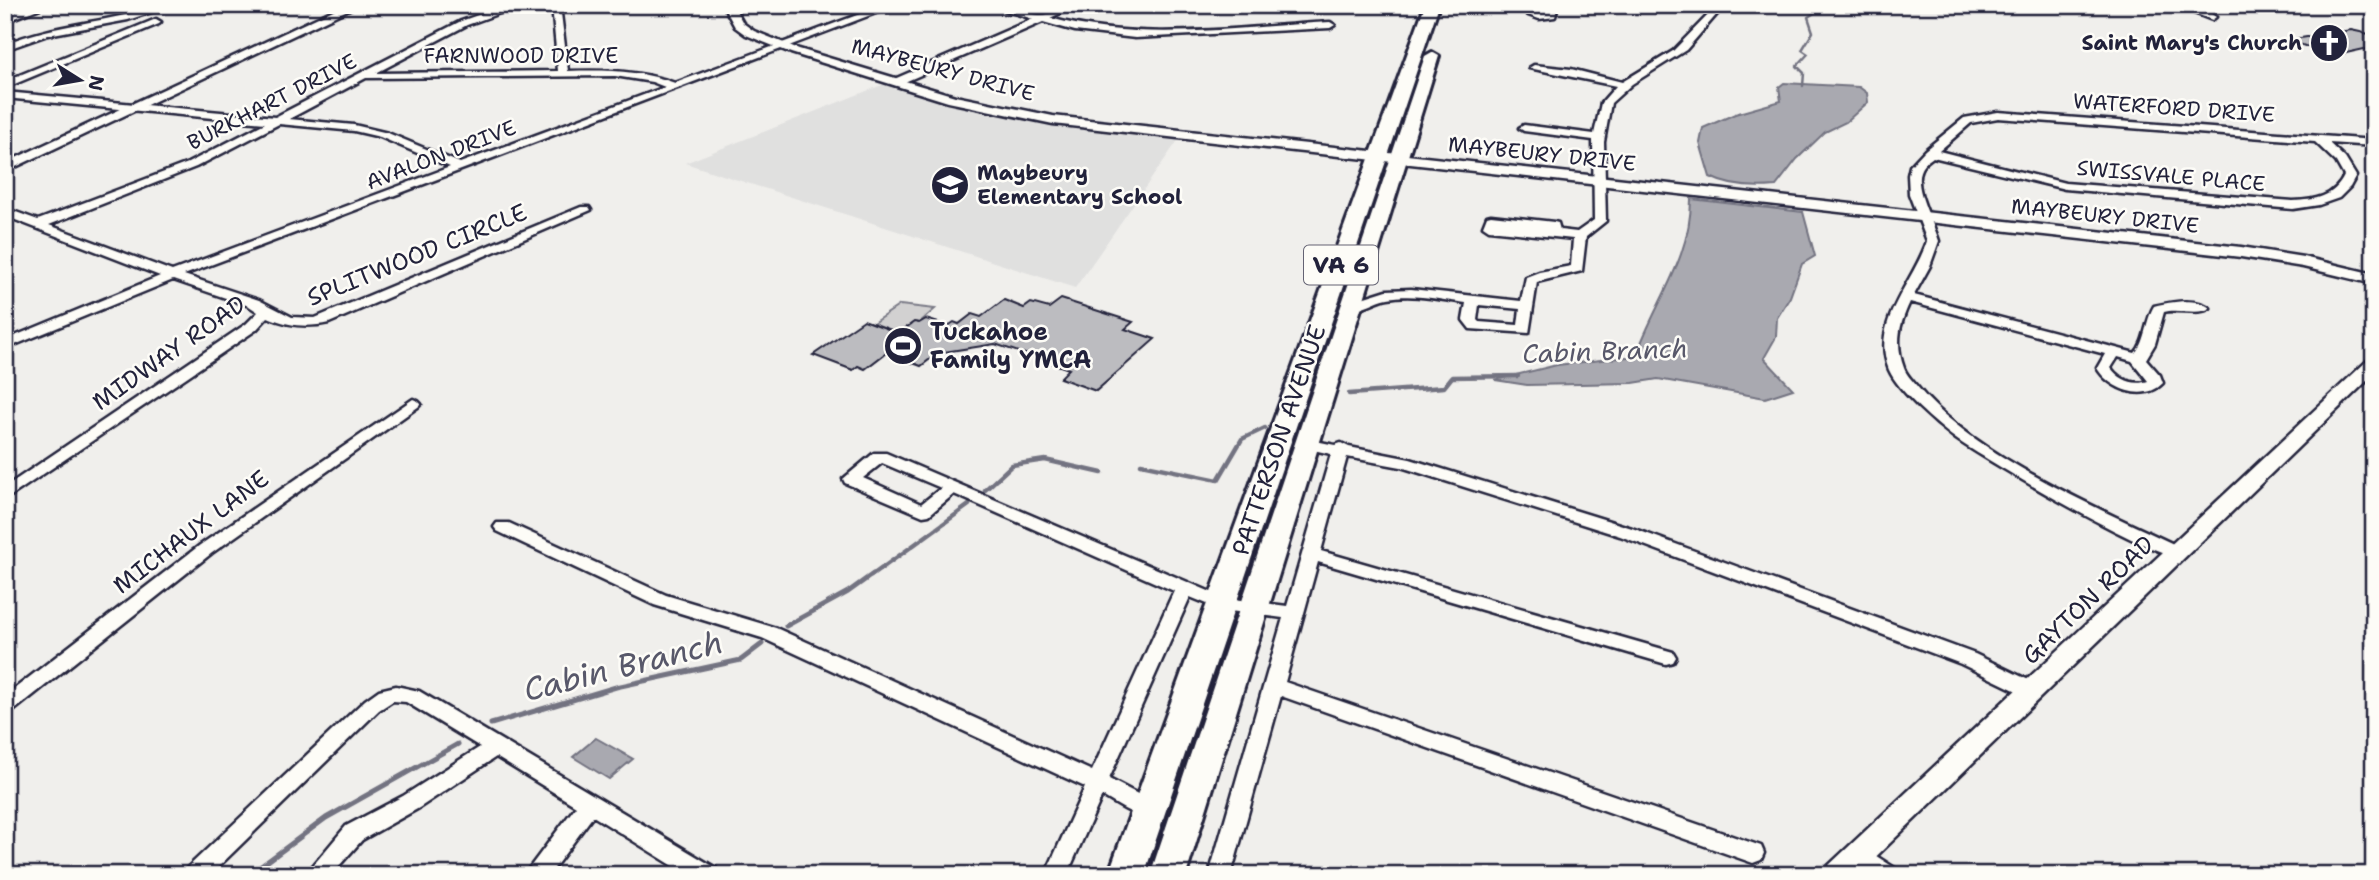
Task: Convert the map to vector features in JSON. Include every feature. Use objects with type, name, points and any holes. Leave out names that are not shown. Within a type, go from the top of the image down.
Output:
[{"type":"main road","name":"PATTERSON AVENUE","points":[[1126,875],[1149,810],[1306,444],[1351,306],[1432,5]]},
{"type":"main road","name":"PATTERSON AVENUE","points":[[1168,875],[1238,606],[1389,158],[1448,5]]},
{"type":"street","points":[[5,19],[44,5]]},
{"type":"street","points":[[5,52],[51,29],[124,20],[169,5]]},
{"type":"street","points":[[5,168],[353,5]]},
{"type":"street","name":"BURKHART DRIVE","points":[[39,224],[192,165],[476,18],[518,5]]},
{"type":"street","points":[[556,5],[563,73]]},
{"type":"street","name":"MAYBEURY DRIVE","points":[[728,5],[740,25],[750,33],[783,46],[973,104],[1054,120],[2254,254],[2374,279]]},
{"type":"street","name":"AVALON DRIVE","points":[[5,345],[173,275],[893,5]]},
{"type":"street","points":[[992,5],[1090,31],[1135,35],[1330,25]]},
{"type":"street","points":[[896,82],[1074,5]]},
{"type":"street","points":[[1531,5],[1531,13],[1543,17],[1552,15],[1554,5]]},
{"type":"street","points":[[1694,5],[1719,7]]},
{"type":"street","points":[[2192,5],[2197,11],[2212,17]]},
{"type":"street","points":[[1553,233],[1580,236],[1600,221],[1600,138],[1605,103],[1685,45],[1719,7]]},
{"type":"street","points":[[5,85],[156,22]]},
{"type":"street","points":[[1534,68],[1571,72],[1626,86]]},
{"type":"street","name":"FARNWOOD DRIVE","points":[[365,76],[563,73],[639,76],[675,87]]},
{"type":"street","points":[[5,95],[373,131],[461,168]]},
{"type":"street","name":"WATERFORD DRIVE","points":[[1929,152],[1972,119],[1998,115],[2374,143]]},
{"type":"street","points":[[1524,128],[1600,138]]},
{"type":"street","name":"SWISSVALE PLACE","points":[[1929,152],[2065,186],[2293,205],[2322,201],[2346,188],[2350,176],[2347,167],[2317,138]]},
{"type":"street","points":[[1929,152],[1916,166],[1912,177],[1931,232],[1931,249],[1890,340],[1891,351],[1907,383],[1934,412],[1963,437],[2008,467],[2176,552]]},
{"type":"street","name":"SPLITWOOD CIRCLE","points":[[266,311],[306,325],[324,320],[585,210]]},
{"type":"street","name":"MIDWAY ROAD","points":[[5,212],[254,303],[266,311],[251,327],[5,495]]},
{"type":"street","points":[[1473,300],[1470,320],[1475,326],[1524,330],[1531,280],[1545,272],[1577,268],[1580,236]]},
{"type":"street","points":[[1351,306],[1393,293],[1528,306]]},
{"type":"street","points":[[1908,297],[2137,358],[2143,356],[2146,351],[2152,320],[2158,309],[2175,304],[2203,308]]},
{"type":"street","points":[[2113,353],[2104,368],[2111,378],[2134,387],[2152,387],[2156,383],[2155,378],[2137,358]]},
{"type":"street","name":"GAYTON ROAD","points":[[1838,875],[2374,364]]},
{"type":"street","name":"MICHAUX LANE","points":[[5,707],[206,549],[413,404]]},
{"type":"street","points":[[1306,444],[1341,448],[1404,463],[1626,532],[1968,659],[2032,690]]},
{"type":"street","points":[[1220,875],[1341,448]]},
{"type":"street","points":[[953,487],[923,511],[851,479],[880,456],[953,487],[1185,587],[1238,606],[1294,613]]},
{"type":"street","points":[[503,527],[660,600],[769,633],[1097,783],[1149,810]]},
{"type":"street","points":[[1311,554],[1666,657]]},
{"type":"street","points":[[1055,875],[1185,587]]},
{"type":"street","points":[[1273,686],[1753,853]]},
{"type":"street","points":[[195,875],[372,705],[391,693],[412,696],[708,875]]},
{"type":"street","points":[[316,875],[354,833],[411,802],[496,747]]},
{"type":"street","points":[[535,875],[590,804]]},
{"type":"street","points":[[1859,855],[1887,875]]},
{"type":"shaded area","name":"Maybeury Elementary School","points":[[887,83],[977,110],[1066,126],[1179,139],[1075,288],[685,163]]},
{"type":"shaded area","points":[[1784,83],[1859,87],[1867,93],[1868,102],[1846,122],[1825,132],[1797,159],[1776,186],[1742,186],[1710,177],[1700,143],[1703,128],[1735,114],[1781,101],[1779,87]]},
{"type":"shaded area","points":[[1691,199],[1803,212],[1815,256],[1802,264],[1790,297],[1777,318],[1776,337],[1764,358],[1793,389],[1765,398],[1658,379],[1633,383],[1527,385],[1495,380],[1557,365],[1636,356],[1679,261],[1689,221]]},
{"type":"shaded area","points":[[900,305],[935,309],[919,323],[914,322],[899,333],[873,323]]},
{"type":"shaded area","points":[[596,738],[633,759],[609,779],[573,757]]},
{"type":"building","name":"Saint Mary's Church","points":[[2351,30],[2374,35],[2374,52],[2364,49],[2333,56],[2288,40]]},
{"type":"building","name":"Tuckahoe Family YMCA","points":[[1061,299],[1133,322],[1125,329],[1155,339],[1096,391],[1060,378],[1069,369],[995,344],[938,353],[921,366],[886,353],[865,369],[858,366],[853,370],[813,355],[864,320],[899,333],[914,322],[919,323],[926,319],[948,326],[954,322],[959,324],[972,314],[981,317],[1004,300],[1024,308],[1031,303],[1049,308]]},
{"type":"waterway","name":"Cabin Branch","points":[[1803,86],[1804,73],[1797,66],[1808,54],[1802,50],[1813,32],[1808,17],[1827,5]]},
{"type":"waterway","name":"Cabin Branch","points":[[1349,394],[1444,387],[1452,377],[1518,376]]},
{"type":"waterway","name":"Cabin Branch","points":[[1141,464],[1218,480],[1242,439],[1265,428]]},
{"type":"waterway","name":"Cabin Branch","points":[[985,490],[1012,465],[1045,460],[1102,473]]},
{"type":"waterway","name":"Cabin Branch","points":[[871,576],[969,505]]},
{"type":"waterway","name":"Cabin Branch","points":[[786,626],[848,592],[873,574]]},
{"type":"waterway","name":"Cabin Branch","points":[[491,724],[616,687],[741,660],[762,644]]},
{"type":"waterway","name":"Cabin Branch","points":[[249,875],[326,818],[458,744]]},
{"type":"place","name":"Saint Mary's Church","points":[[2329,43]]},
{"type":"place","name":"Maybeury Elementary School","points":[[950,185]]},
{"type":"place","name":"Tuckahoe Family YMCA","points":[[903,346]]}]
